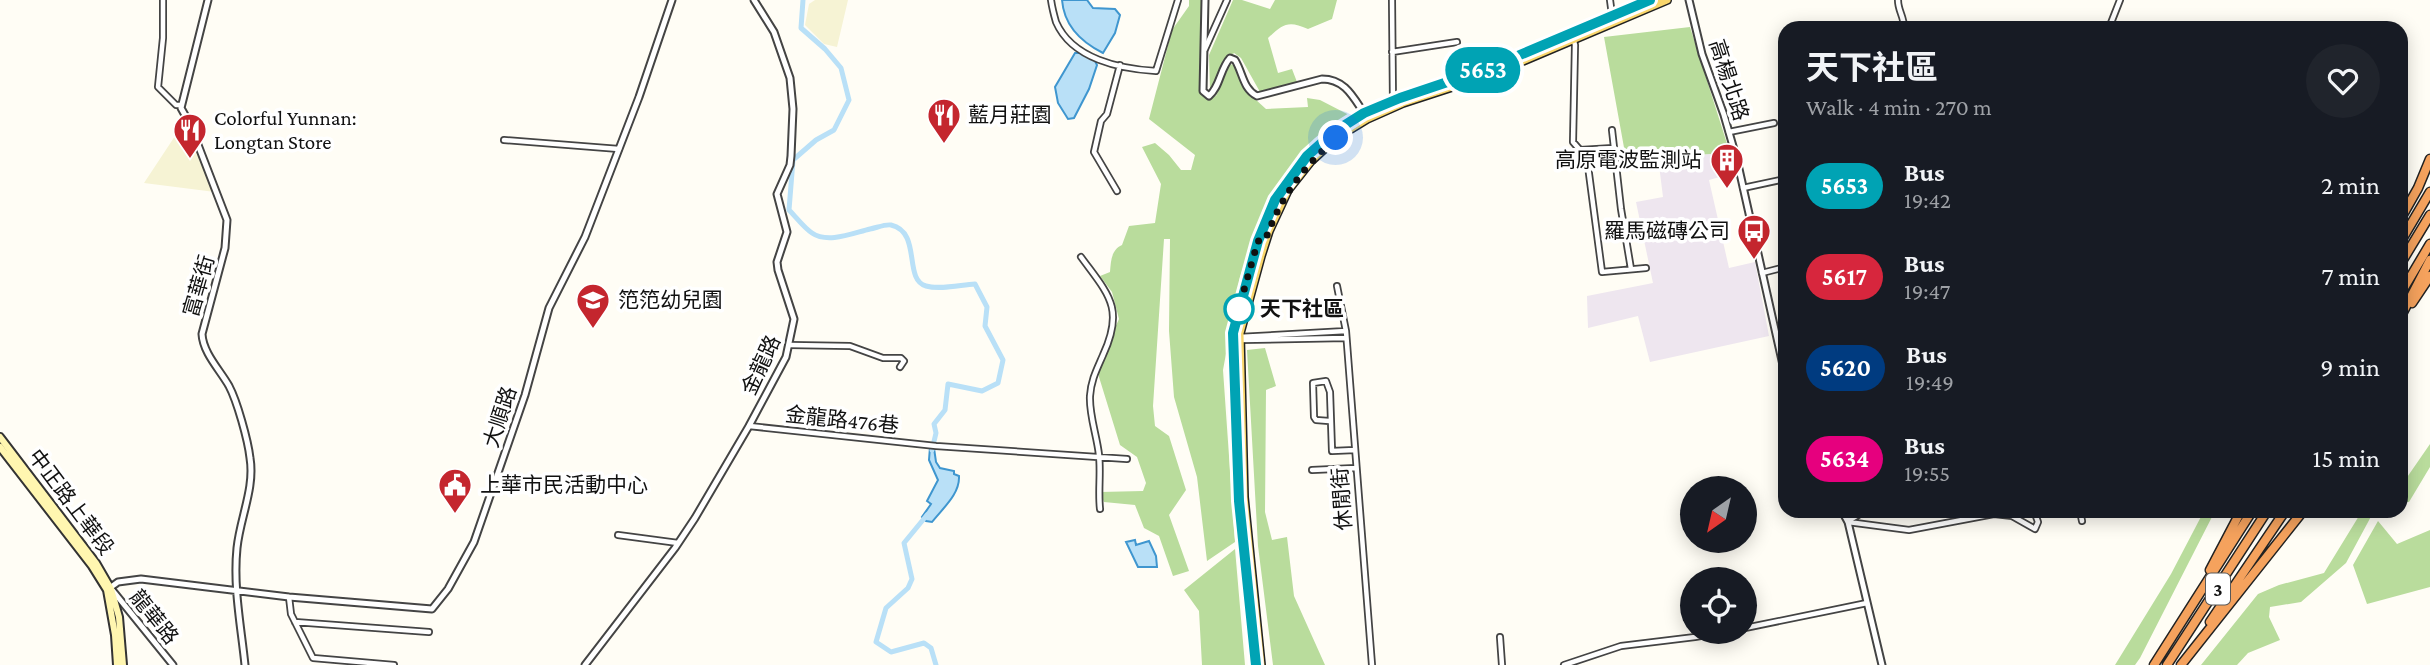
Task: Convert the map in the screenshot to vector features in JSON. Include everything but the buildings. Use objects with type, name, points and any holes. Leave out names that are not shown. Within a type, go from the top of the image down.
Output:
[{"type":"highway","points":[[2408,206],[2430,159]]},
{"type":"highway","points":[[2413,198],[2423,186],[2430,170]]},
{"type":"highway","points":[[2408,229],[2430,192]]},
{"type":"highway","points":[[2408,251],[2430,215]]},
{"type":"highway","points":[[2408,281],[2430,244]]},
{"type":"highway","points":[[2408,304],[2430,260]]},
{"type":"highway","points":[[2408,308],[2430,276]]},
{"type":"highway","points":[[2189,612],[2237,518]]},
{"type":"highway","name":"3","points":[[2154,665],[2248,518]]},
{"type":"highway","name":"3","points":[[2167,665],[2262,518]]},
{"type":"highway","points":[[2181,665],[2280,518]]},
{"type":"highway","points":[[2189,654],[2297,518]]},
{"type":"main road","points":[[1259,665],[1239,501],[1238,311],[1262,241],[1288,190],[1335,135],[1366,116],[1394,104],[1492,74],[1650,0]]},
{"type":"main road","points":[[1572,36],[1667,0]]},
{"type":"main road","name":"中正路上華段","points":[[0,437],[96,563],[109,590]]},
{"type":"main road","name":"中正路上華段","points":[[0,447],[109,590]]},
{"type":"main road","points":[[109,590],[117,665]]},
{"type":"main road","points":[[109,590],[119,617],[123,665]]},
{"type":"street","points":[[163,0],[163,38],[158,86],[171,100],[181,105],[208,0]]},
{"type":"street","name":"大順路","points":[[109,590],[118,582],[141,579],[289,597],[432,609],[448,589],[474,542],[525,395],[549,307],[585,237],[672,0]]},
{"type":"street","name":"金龍路","points":[[585,665],[678,543],[749,426],[790,345],[794,319],[777,262],[787,232],[777,194],[790,165],[792,86],[774,32],[754,0]]},
{"type":"street","points":[[1051,0],[1057,23],[1077,48],[1097,60],[1156,71],[1178,0]]},
{"type":"street","points":[[1205,0],[1203,92],[1206,95],[1209,96],[1215,90],[1224,65],[1230,58],[1238,65],[1247,89],[1257,96],[1329,79],[1347,89],[1366,116]]},
{"type":"street","points":[[1203,53],[1227,0]]},
{"type":"street","points":[[1392,0],[1394,104]]},
{"type":"street","points":[[1610,0],[1612,16]]},
{"type":"street","name":"高楊北路","points":[[1689,0],[1702,54],[1729,132],[1778,343]]},
{"type":"street","points":[[1898,0],[1903,21]]},
{"type":"street","points":[[2112,21],[2120,0]]},
{"type":"street","points":[[1572,36],[1571,136],[1583,151],[1602,272],[1646,268]]},
{"type":"street","points":[[1392,52],[1457,42]]},
{"type":"street","points":[[1117,191],[1094,152],[1101,121],[1107,114],[1120,65]]},
{"type":"street","name":"富華街","points":[[181,105],[227,220],[225,248],[202,334],[203,344],[230,389],[251,459],[251,479],[237,544],[237,603],[245,665]]},
{"type":"street","points":[[1729,132],[1774,122]]},
{"type":"street","points":[[1612,130],[1631,268]]},
{"type":"street","points":[[504,140],[619,149]]},
{"type":"street","points":[[1583,151],[1613,148]]},
{"type":"street","points":[[1743,188],[1778,180]]},
{"type":"street","points":[[1081,257],[1112,305],[1114,325],[1093,375],[1090,399],[1099,458],[1100,509]]},
{"type":"street","points":[[1761,274],[1778,269]]},
{"type":"street","name":"休閒街","points":[[1337,286],[1346,331],[1372,665]]},
{"type":"street","points":[[1238,338],[1346,331]]},
{"type":"street","points":[[1238,338],[1346,338]]},
{"type":"street","points":[[790,345],[855,346],[869,355],[901,358],[904,361],[900,367]]},
{"type":"street","points":[[1329,421],[1316,420],[1314,417],[1313,383],[1326,381],[1330,392],[1332,451],[1355,450]]},
{"type":"street","name":"金龍路476巷","points":[[749,426],[933,446],[1127,459]]},
{"type":"street","points":[[1312,470],[1356,468]]},
{"type":"street","points":[[1845,518],[1882,665]]},
{"type":"street","points":[[1847,522],[1854,518]]},
{"type":"street","points":[[1847,522],[1909,530],[1973,518]]},
{"type":"street","points":[[2016,518],[2035,528],[2037,518]]},
{"type":"street","points":[[618,535],[678,543]]},
{"type":"street","name":"龍華路","points":[[109,590],[173,665]]},
{"type":"street","points":[[289,597],[290,614],[313,658],[394,665]]},
{"type":"street","points":[[1757,626],[1867,603]]},
{"type":"street","points":[[294,621],[429,632]]},
{"type":"street","points":[[1500,637],[1502,665]]},
{"type":"street","points":[[1563,665],[1621,646],[1680,639]]},
{"type":"shaded area","points":[[815,0],[848,0],[837,47],[824,44],[805,25],[809,4]]},
{"type":"shaded area","points":[[188,123],[215,192],[144,183],[181,127],[186,129]]},
{"type":"shaded area","points":[[1730,153],[1734,173],[1709,180],[1729,268],[1755,262],[1769,336],[1650,362],[1638,316],[1588,328],[1587,296],[1653,283],[1636,202],[1663,197],[1659,165],[1673,156]]},
{"type":"green space","points":[[1189,0],[1203,0],[1201,34],[1204,95],[1216,96],[1230,64],[1238,66],[1255,99],[1266,109],[1308,107],[1307,98],[1320,100],[1351,116],[1338,121],[1314,139],[1263,209],[1240,277],[1223,370],[1235,542],[1207,561],[1197,477],[1174,397],[1169,331],[1170,239],[1164,239],[1153,406],[1155,426],[1169,436],[1186,490],[1169,515],[1189,571],[1173,576],[1159,536],[1144,528],[1135,505],[1104,502],[1100,492],[1143,491],[1146,483],[1137,457],[1120,445],[1099,377],[1099,363],[1119,319],[1112,292],[1100,276],[1110,272],[1111,260],[1122,245],[1129,226],[1155,223],[1161,184],[1142,147],[1155,143],[1181,170],[1191,170],[1195,155],[1149,119],[1172,30],[1189,6]]},
{"type":"green space","points":[[1233,0],[1242,0],[1270,9],[1275,0],[1337,0],[1332,19],[1308,29],[1286,25],[1268,38],[1278,73],[1292,69],[1297,82],[1260,92],[1241,58],[1234,53],[1227,60],[1216,87],[1210,90],[1209,55]]},
{"type":"green space","points":[[1690,27],[1730,153],[1673,156],[1659,165],[1655,152],[1625,153],[1604,37]]},
{"type":"green space","points":[[1265,348],[1276,386],[1266,390],[1265,512],[1272,540],[1287,537],[1294,596],[1325,665],[1273,665],[1258,546],[1247,350]]},
{"type":"green space","points":[[2430,444],[2430,467],[2409,502],[2408,476]]},
{"type":"green space","points":[[2200,518],[2211,518],[2140,658],[2135,665],[2115,665],[2171,574]]},
{"type":"green space","points":[[2358,518],[2370,518],[2346,563],[2301,602],[2270,607],[2269,617],[2280,640],[2248,653],[2237,665],[2201,665],[2258,594],[2279,585],[2324,573]]},
{"type":"green space","points":[[2378,521],[2397,544],[2430,530],[2430,587],[2367,604],[2353,565]]},
{"type":"green space","points":[[1235,549],[1245,665],[1202,665],[1199,611],[1184,590]]},
{"type":"water","points":[[1062,0],[1087,0],[1093,8],[1115,9],[1120,15],[1115,33],[1103,53],[1075,32],[1066,18]]},
{"type":"water","points":[[1075,53],[1082,53],[1094,59],[1097,65],[1089,89],[1074,118],[1068,119],[1058,103],[1055,87]]},
{"type":"water","points":[[930,447],[934,448],[936,462],[940,468],[954,471],[954,474],[959,476],[954,495],[932,522],[922,517],[931,504],[927,501],[938,480],[929,460]]},
{"type":"water","points":[[1135,540],[1136,545],[1149,541],[1156,556],[1157,567],[1138,567],[1126,542]]},
{"type":"waterway","points":[[803,0],[801,28],[825,49],[841,68],[849,100],[834,130],[816,140],[793,160],[789,210],[809,231],[825,238],[841,237],[886,225],[900,229],[910,246],[915,275],[919,282],[937,288],[975,284],[987,307],[985,326],[1003,360],[998,383],[982,391],[948,384],[945,410],[934,424],[936,433],[932,450]]},
{"type":"waterway","points":[[927,515],[904,543],[912,579],[908,588],[886,608],[876,642],[891,652],[924,643],[931,648],[936,665]]},
{"type":"bus line","name":"5653","points":[[1256,665],[1239,501],[1233,333],[1258,241],[1275,200],[1307,156],[1334,132],[1364,113],[1489,68],[1650,0]]},
{"type":"place","name":"藍月莊園","points":[[944,145]]},
{"type":"place","name":"Colorful Yunnan: Longtan Store","points":[[190,160]]},
{"type":"place","name":"高原電波監測站","points":[[1727,190]]},
{"type":"place","name":"羅馬磁磚公司","points":[[1754,261]]},
{"type":"place","name":"天下社區","points":[[1239,309]]},
{"type":"place","name":"笵笵幼兒園","points":[[593,330]]},
{"type":"place","name":"上華市民活動中心","points":[[455,515]]},
{"type":"route","points":[[1239,309],[1238,311],[1258,241],[1265,241],[1280,205],[1298,176],[1336,138]]}]
